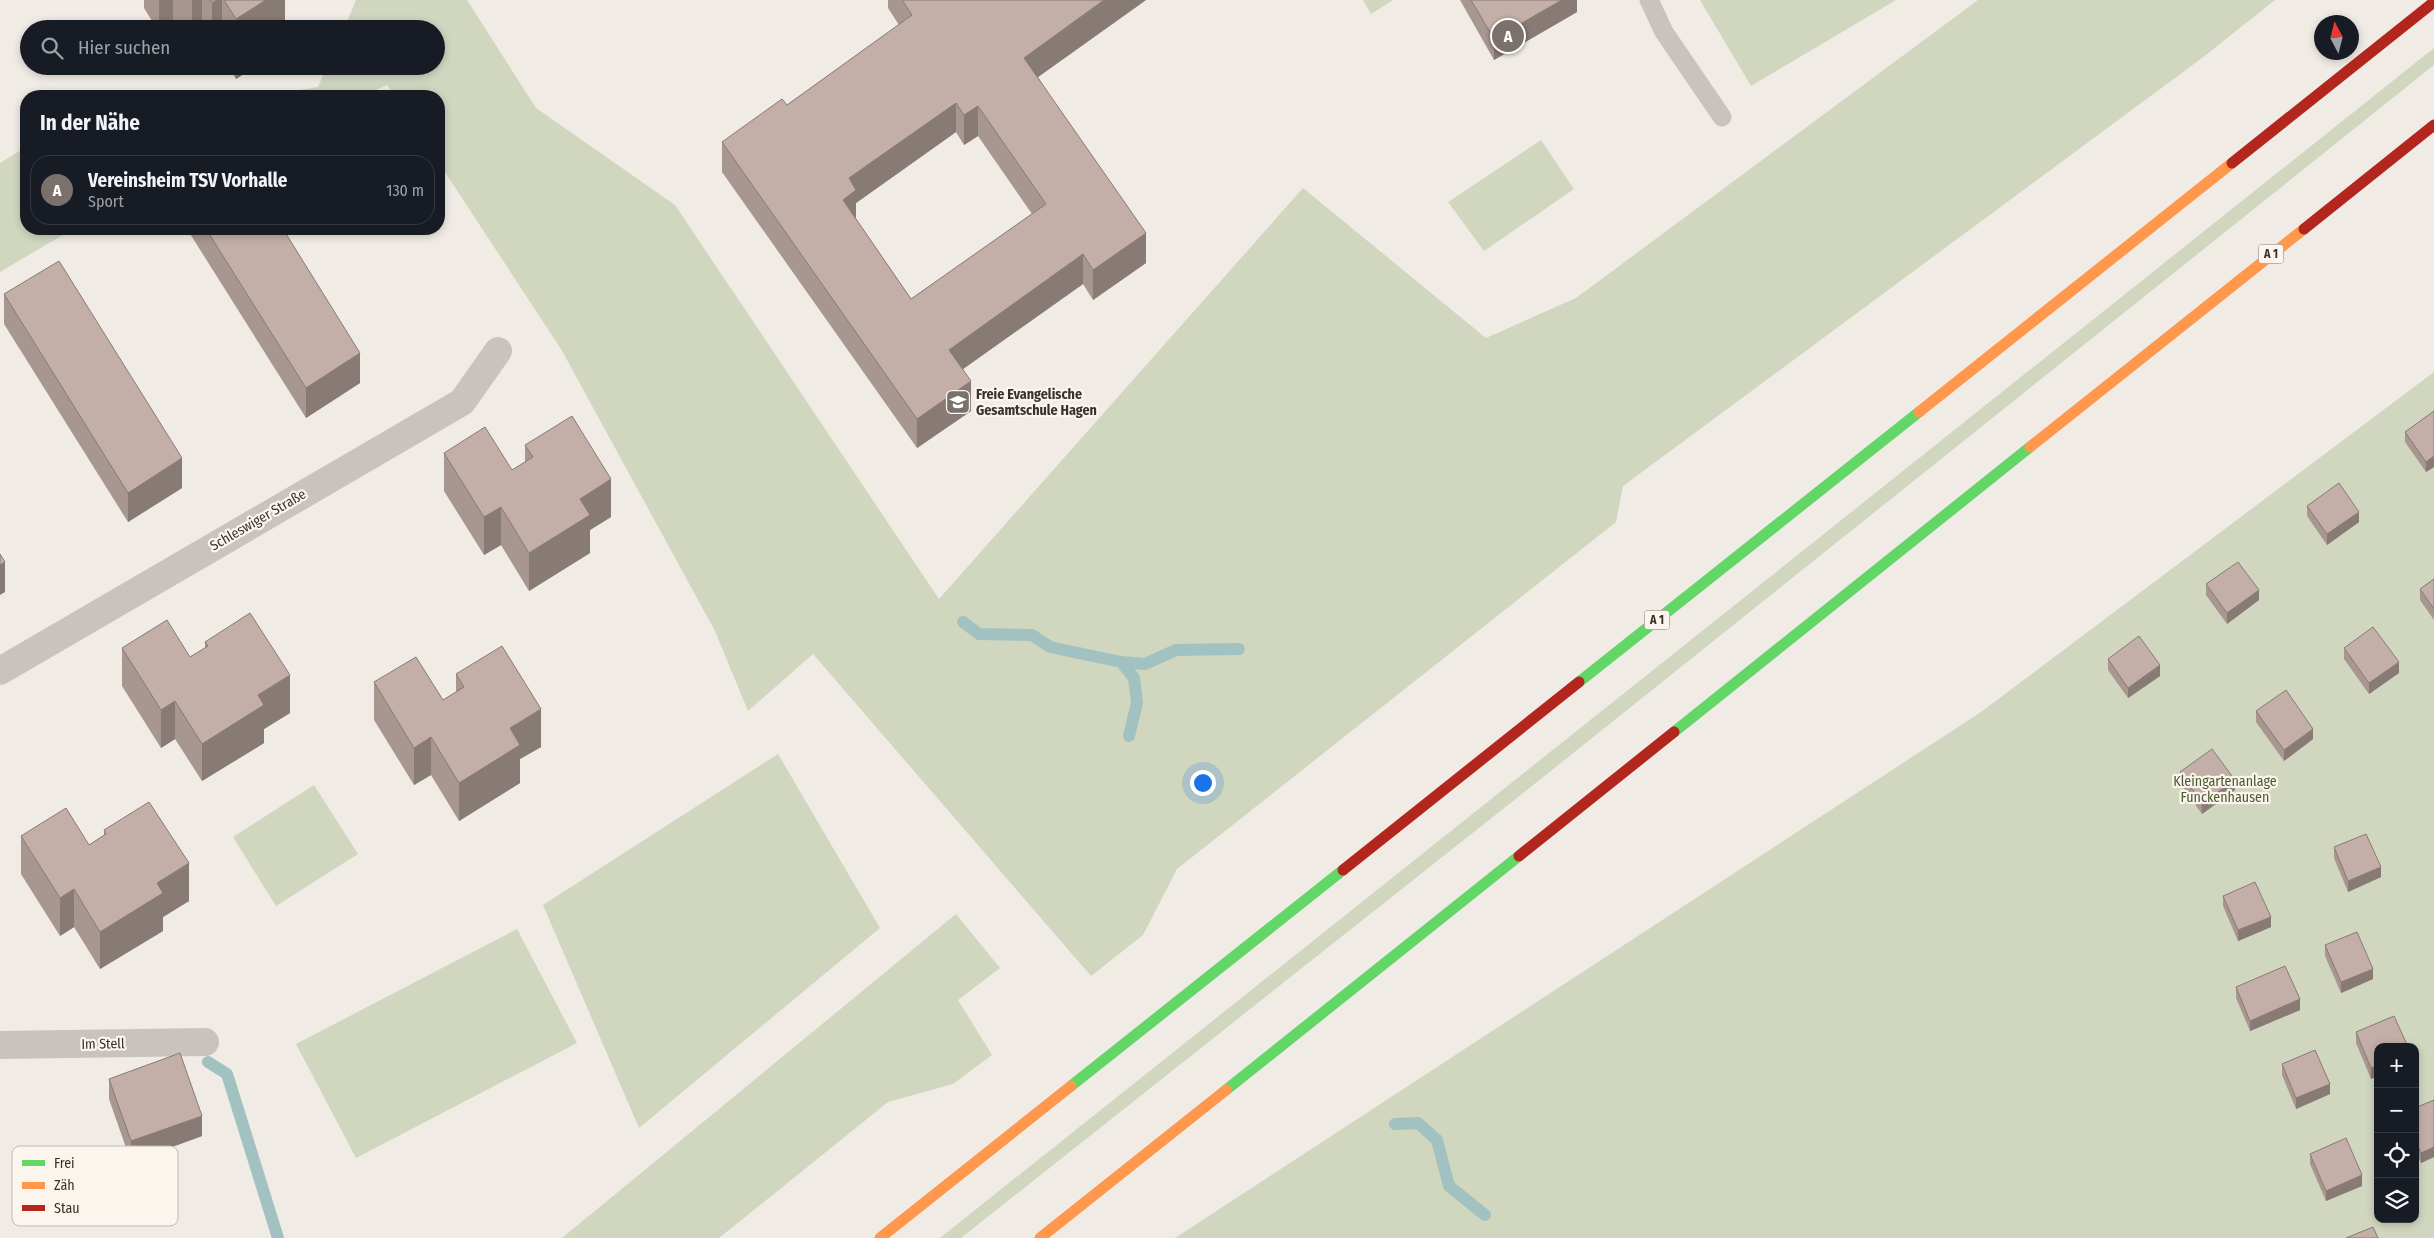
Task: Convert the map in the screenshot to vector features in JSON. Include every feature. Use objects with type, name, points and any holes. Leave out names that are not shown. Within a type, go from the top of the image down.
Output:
[{"type":"highway","name":"A 1","points":[[880,1238],[2434,2]]},
{"type":"highway","name":"A 1","points":[[1040,1238],[2434,125]]},
{"type":"street","name":"Schleswiger Straße","points":[[0,671],[462,402],[498,352]]},
{"type":"street","name":"Im Stell","points":[[0,1045],[205,1042]]},
{"type":"lane","points":[[1649,0],[1664,32],[1722,117]]},
{"type":"green space","points":[[356,0],[467,0],[536,108],[675,205],[939,599],[1303,188],[1486,338],[1576,298],[1978,0],[2275,0],[2202,58],[1623,486],[1616,522],[1177,869],[1143,935],[1091,976],[813,654],[748,711],[715,631],[561,349],[445,172],[445,90],[391,90],[387,85],[376,90],[300,90],[318,87],[323,75],[445,75],[445,20],[348,20]]},
{"type":"green space","points":[[1363,0],[1393,0],[1371,14]]},
{"type":"green space","points":[[1700,0],[1896,0],[1751,86]]},
{"type":"green space","points":[[2434,48],[2434,65],[1547,774],[961,1238],[940,1238]]},
{"type":"green space","points":[[1541,140],[1574,189],[1484,251],[1448,202]]},
{"type":"green space","points":[[20,151],[20,235],[63,235],[0,272],[0,163]]},
{"type":"green space","name":"Kleingartenanlage Funckenhausen","points":[[2434,372],[2434,1238],[1175,1238],[1981,712]]},
{"type":"green space","points":[[778,754],[880,928],[639,1128],[543,905]]},
{"type":"green space","points":[[314,785],[358,854],[276,906],[233,837]]},
{"type":"green space","points":[[956,914],[1000,968],[958,1000],[992,1055],[953,1084],[888,1102],[719,1238],[562,1238]]},
{"type":"green space","points":[[517,929],[577,1043],[356,1158],[296,1044]]},
{"type":"building","points":[[224,0],[266,0],[236,19]]},
{"type":"building","points":[[902,0],[1104,0],[1024,58],[1146,233],[1093,270],[1083,254],[949,350],[971,381],[917,419],[722,142],[782,99],[787,105],[912,15]],"holes":[[[956,103],[964,115],[978,106],[1046,204],[911,299],[843,200],[856,190],[849,178]]]},
{"type":"building","points":[[1471,0],[1562,0],[1494,39]]},
{"type":"building","points":[[210,235],[287,235],[360,353],[306,388]]},
{"type":"building","points":[[59,261],[182,458],[128,493],[4,294]]},
{"type":"building","points":[[2434,411],[2434,456],[2426,462],[2405,432]]},
{"type":"building","points":[[572,416],[611,479],[580,499],[590,515],[529,553],[501,507],[484,517],[444,453],[485,427],[512,470],[533,457],[525,445]]},
{"type":"building","points":[[2339,483],[2359,512],[2327,534],[2307,506]]},
{"type":"building","points":[[0,554],[5,562],[0,565]]},
{"type":"building","points":[[2238,562],[2259,590],[2227,613],[2206,584]]},
{"type":"building","points":[[2434,579],[2434,609],[2420,589]]},
{"type":"building","points":[[250,613],[290,675],[258,695],[264,705],[202,744],[175,701],[161,710],[122,648],[167,620],[190,657],[208,646],[205,642]]},
{"type":"building","points":[[2373,627],[2399,662],[2369,683],[2344,648]]},
{"type":"building","points":[[2139,636],[2160,665],[2128,688],[2108,659]]},
{"type":"building","points":[[502,646],[541,709],[510,728],[520,745],[459,783],[431,737],[414,748],[374,682],[416,657],[443,700],[464,687],[456,674]]},
{"type":"building","points":[[2286,690],[2313,729],[2284,750],[2256,711]]},
{"type":"building","points":[[2212,749],[2235,780],[2202,803],[2180,772]]},
{"type":"building","points":[[149,802],[189,863],[157,883],[163,893],[100,932],[74,889],[60,898],[21,836],[66,808],[89,845],[106,834],[104,830]]},
{"type":"building","points":[[2366,834],[2381,867],[2348,881],[2334,847]]},
{"type":"building","points":[[2255,882],[2271,917],[2238,930],[2223,896]]},
{"type":"building","points":[[2357,932],[2373,969],[2341,982],[2325,945]]},
{"type":"building","points":[[2285,966],[2300,999],[2250,1021],[2236,987]]},
{"type":"building","points":[[2394,1016],[2406,1043],[2374,1043],[2374,1067],[2371,1068],[2356,1032]]},
{"type":"building","points":[[2315,1050],[2330,1084],[2296,1098],[2282,1064]]},
{"type":"building","points":[[180,1053],[202,1116],[131,1141],[109,1079]]},
{"type":"building","points":[[2434,1100],[2434,1147],[2421,1153],[2419,1149],[2419,1106]]},
{"type":"building","points":[[2346,1138],[2362,1175],[2326,1191],[2310,1154]]},
{"type":"building","points":[[2373,1227],[2378,1238],[2346,1238]]},
{"type":"waterway","points":[[963,622],[979,634],[1032,635],[1050,647],[1121,662],[1134,678],[1137,703],[1129,736]]},
{"type":"waterway","points":[[1121,662],[1145,664],[1176,650],[1239,649]]},
{"type":"waterway","points":[[208,1062],[227,1074],[278,1238]]},
{"type":"waterway","points":[[1395,1124],[1418,1123],[1437,1140],[1449,1186],[1485,1215]]},
{"type":"traffic: fast","points":[[1579,682],[1919,412]]},
{"type":"traffic: fast","points":[[1674,732],[2030,447]]},
{"type":"traffic: fast","points":[[1226,1090],[1519,856]]},
{"type":"traffic: fast","points":[[1071,1086],[1343,870]]},
{"type":"traffic: slow","points":[[1919,412],[2232,163]]},
{"type":"traffic: slow","points":[[2030,447],[2304,229]]},
{"type":"traffic: slow","points":[[880,1238],[1071,1086]]},
{"type":"traffic: slow","points":[[1040,1238],[1226,1090]]},
{"type":"traffic: jam","points":[[2232,163],[2434,2]]},
{"type":"traffic: jam","points":[[2304,229],[2434,125]]},
{"type":"traffic: jam","points":[[1343,870],[1579,682]]},
{"type":"traffic: jam","points":[[1519,856],[1674,732]]},
{"type":"place","name":"Vereinsheim TSV Vorhalle","points":[[1508,36]]},
{"type":"place","name":"Freie Evangelische Gesamtschule Hagen","points":[[958,402]]}]
